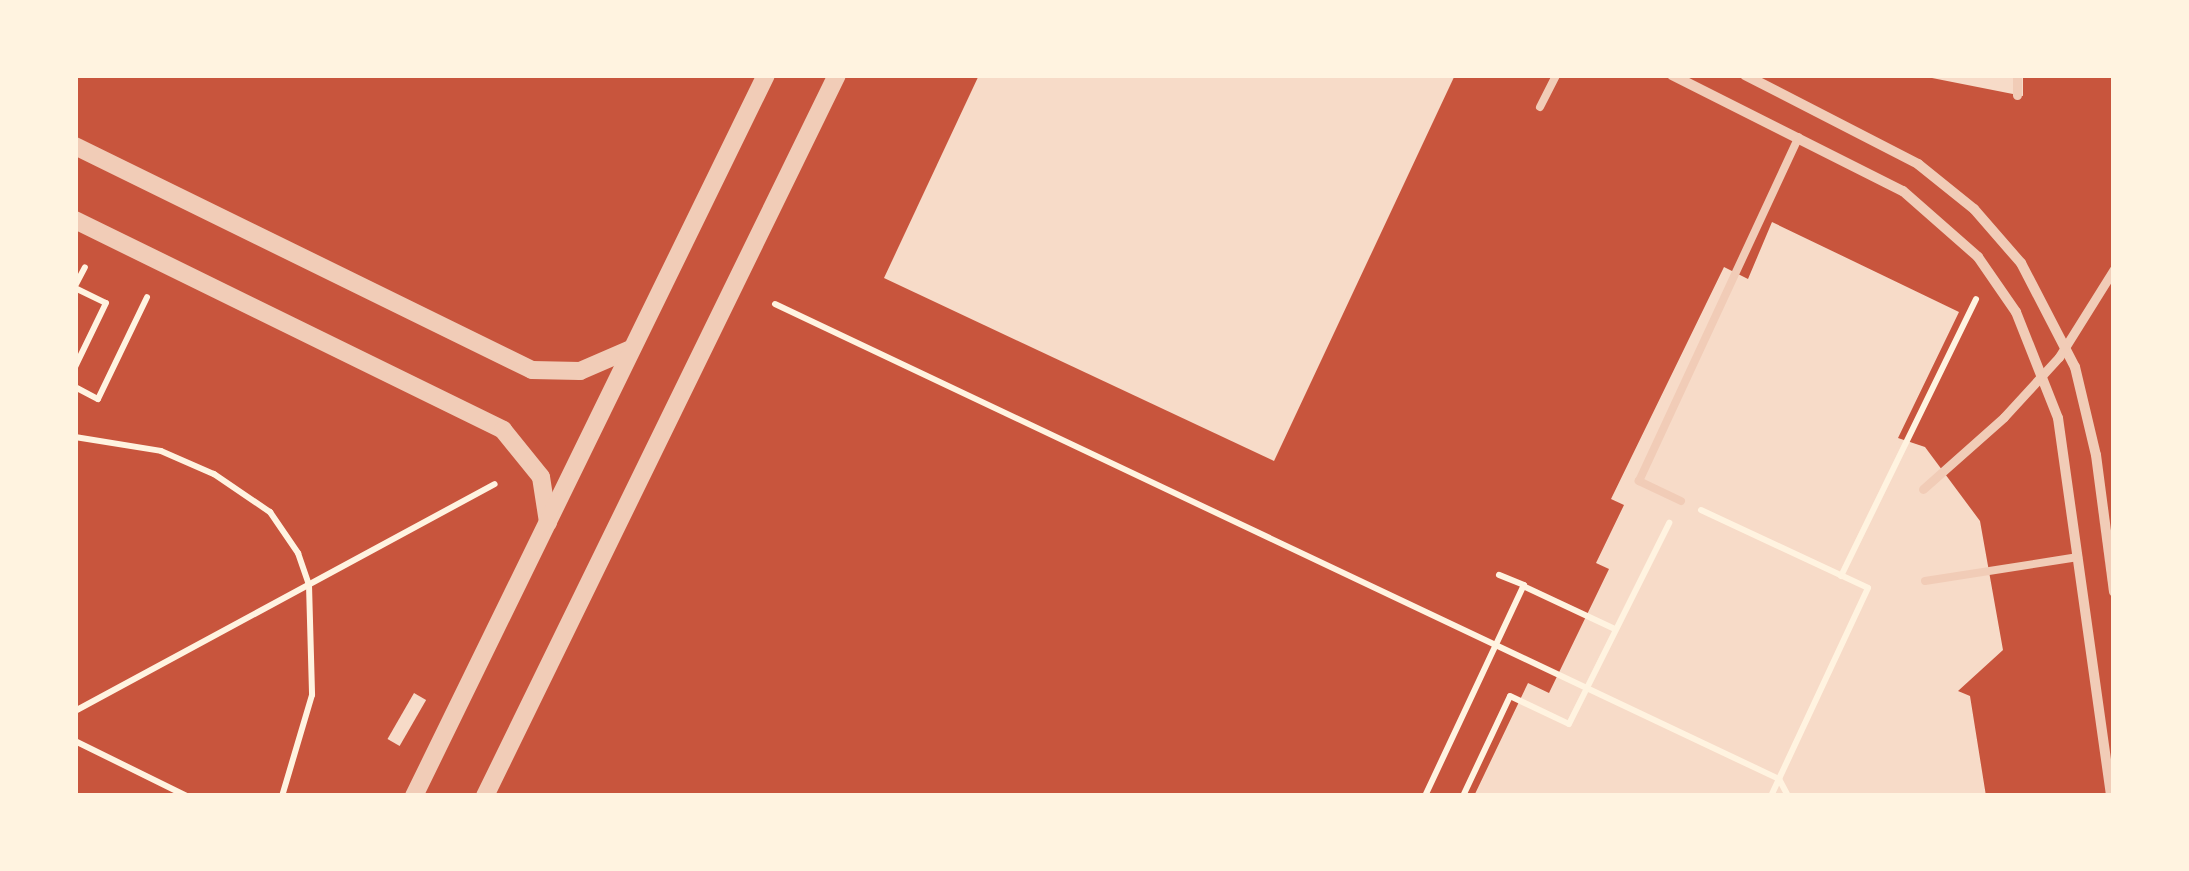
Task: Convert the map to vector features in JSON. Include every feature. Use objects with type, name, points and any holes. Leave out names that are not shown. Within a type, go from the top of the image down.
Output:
[{"type":"street","points":[[414,796],[766,75]]},
{"type":"street","points":[[485,796],[838,75]]},
{"type":"street","points":[[1672,75],[1800,136],[1903,192],[1954,233],[1997,282],[2046,378],[2078,557],[2111,796]]},
{"type":"street","points":[[1745,75],[1918,164],[1974,209],[2021,262],[2058,326],[2087,412],[2114,592]]},
{"type":"street","points":[[2017,75],[2017,95]]},
{"type":"street","points":[[75,146],[532,370],[580,370],[632,350]]},
{"type":"street","points":[[75,220],[504,430],[541,477],[548,522]]},
{"type":"street","points":[[1924,489],[1940,467],[2004,417],[2059,357],[2114,269]]},
{"type":"lane","points":[[1540,107],[1556,75]]},
{"type":"lane","points":[[1681,501],[1639,481],[1800,136]]},
{"type":"lane","points":[[1925,581],[2078,557]]},
{"type":"path","points":[[75,367],[106,303],[75,287],[84,267]]},
{"type":"path","points":[[75,387],[98,398],[147,296]]},
{"type":"path","points":[[1841,576],[1976,298]]},
{"type":"path","points":[[775,304],[1780,779],[1788,796]]},
{"type":"path","points":[[75,437],[161,451],[214,474],[270,512],[298,553],[309,585],[312,695],[282,796]]},
{"type":"path","points":[[75,712],[495,484]]},
{"type":"path","points":[[1463,796],[1510,696],[1569,724],[1681,501],[1868,588],[1771,796]]},
{"type":"path","points":[[1425,796],[1498,644],[1504,629],[1517,600],[1524,585],[1499,575],[1515,582],[1532,590],[1548,598],[1582,614],[1615,629]]},
{"type":"path","points":[[75,741],[188,796]]},
{"type":"building","points":[[979,75],[1455,75],[1274,461],[884,278]]},
{"type":"building","points":[[1927,75],[2023,75],[2023,96],[1927,77]]},
{"type":"building","points":[[1772,222],[1959,312],[1898,438],[1925,447],[1980,521],[2003,650],[1958,691],[1970,696],[1986,796],[1474,796],[1528,683],[1549,693],[1609,569],[1596,563],[1624,505],[1611,499],[1724,267],[1748,279]]},
{"type":"building","points":[[414,693],[426,700],[400,746],[388,739]]}]
